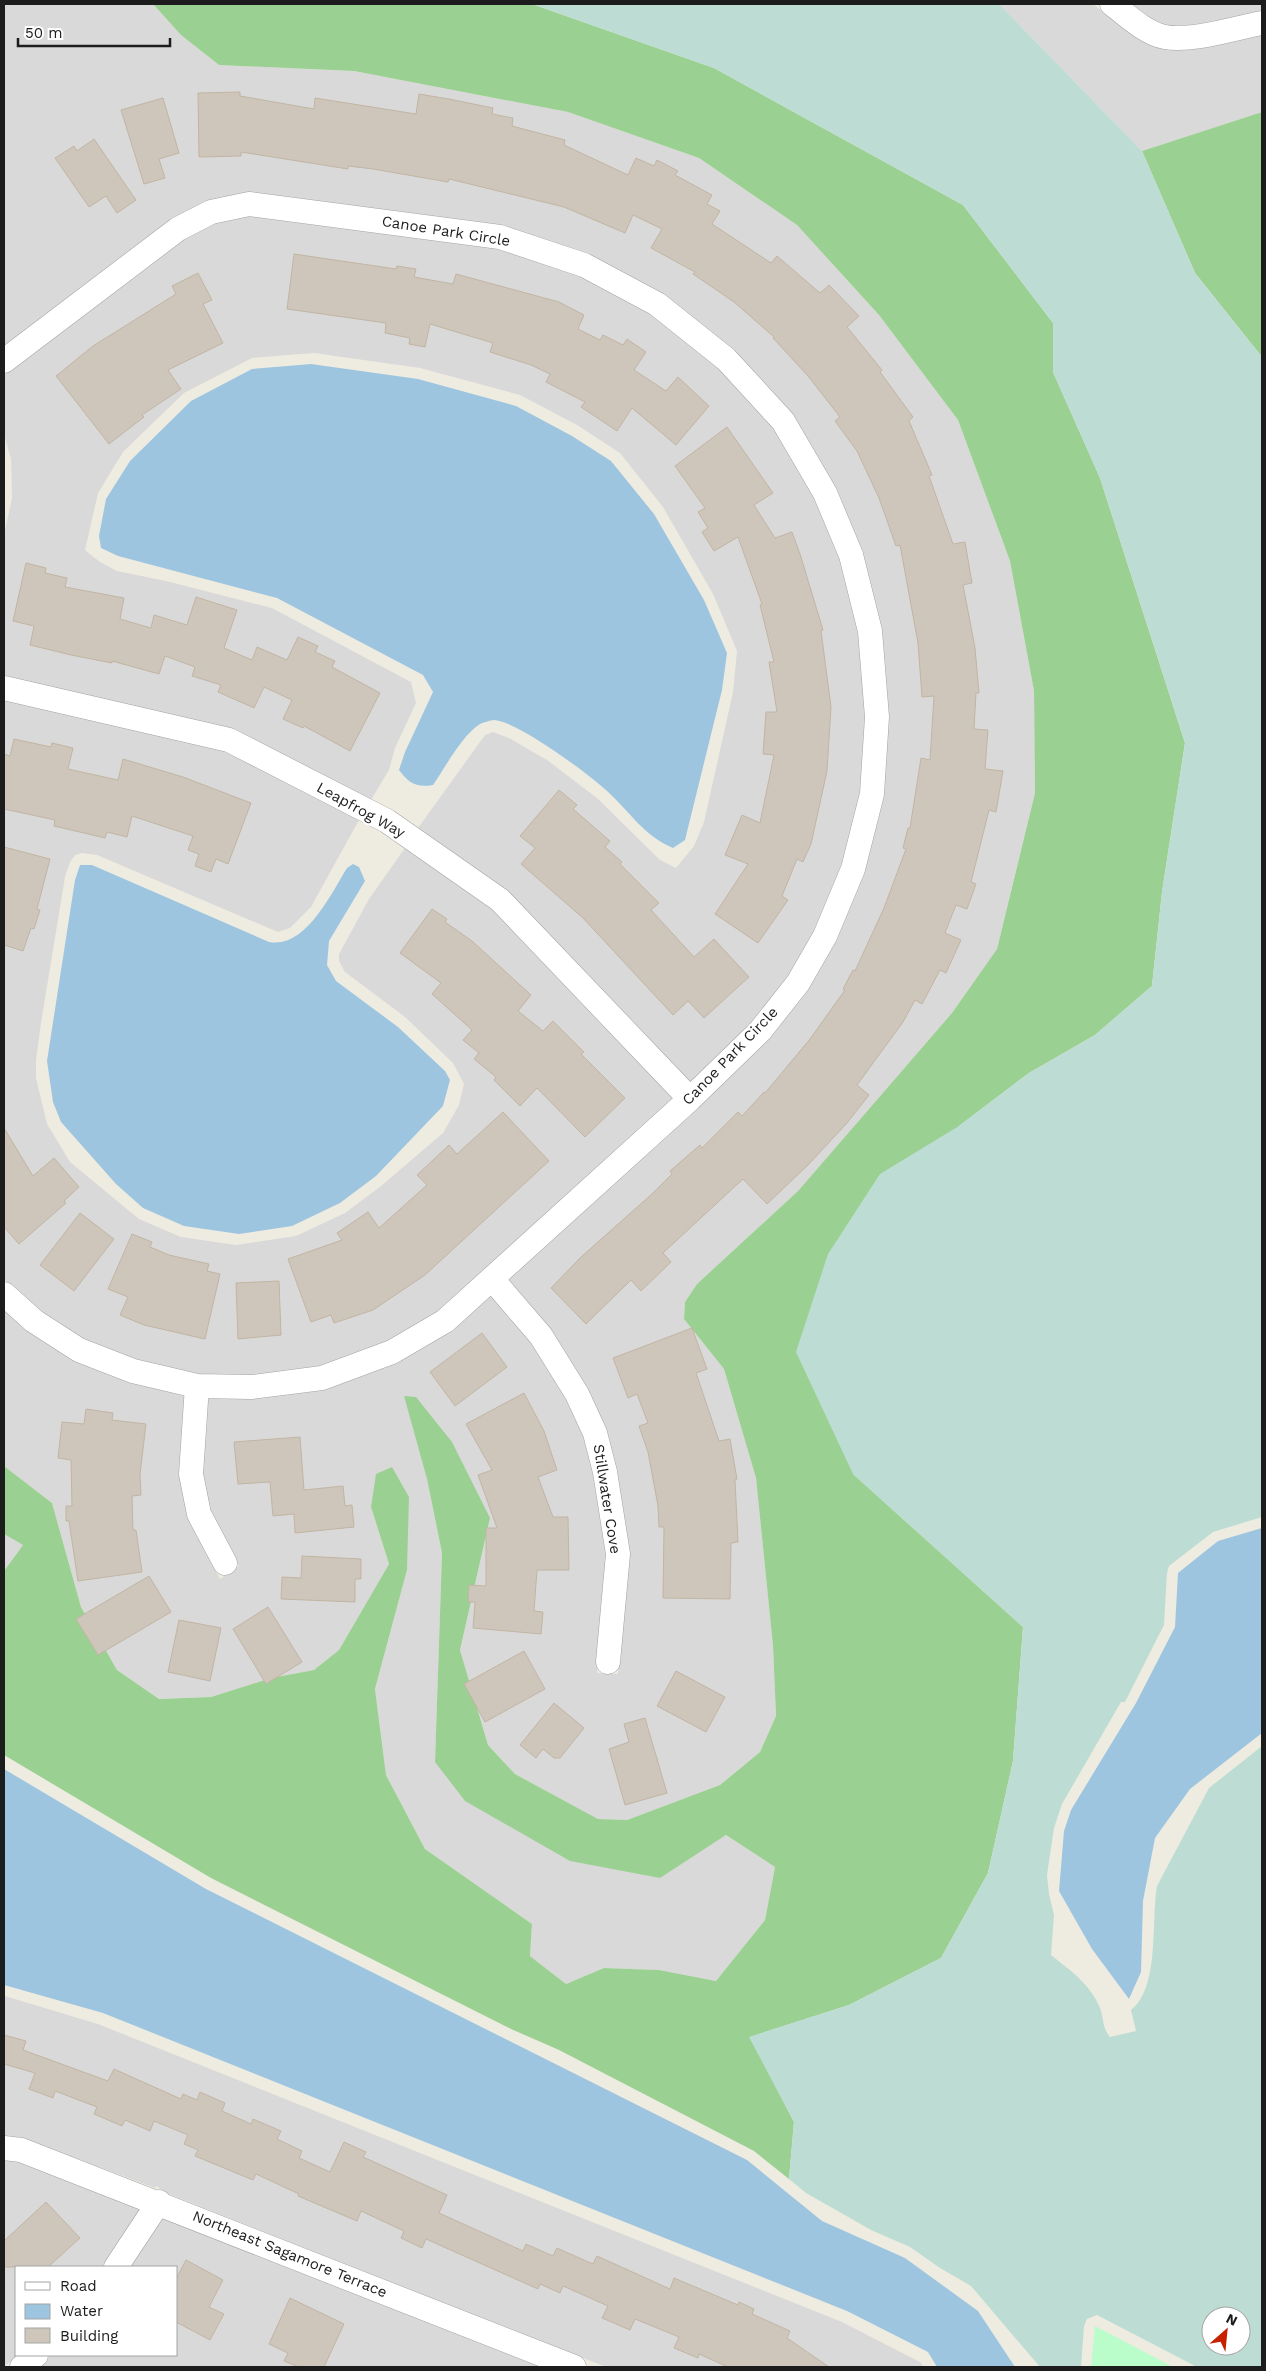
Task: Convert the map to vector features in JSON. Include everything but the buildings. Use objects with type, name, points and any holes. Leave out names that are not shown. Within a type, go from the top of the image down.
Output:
[{"type":"street","points":[[1112,4],[1144,28],[1166,37],[1193,36],[1262,23]]},
{"type":"street","name":"Canoe Park Circle","points":[[4,361],[178,229],[211,212],[249,204],[500,237],[584,265],[657,304],[726,359],[783,421],[825,493],[851,555],[870,631],[877,717],[872,794],[853,869],[825,936],[798,983],[760,1031],[690,1099],[445,1321],[392,1352],[322,1378],[252,1387],[197,1386],[133,1371],[79,1350],[34,1321],[4,1294]]},
{"type":"street","name":"Leapfrog Way","points":[[4,688],[228,740],[387,821],[500,900],[690,1099]]},
{"type":"street","name":"Stillwater Cove","points":[[492,1279],[541,1336],[577,1394],[596,1433],[605,1472],[618,1554],[608,1662]]},
{"type":"street","points":[[197,1386],[191,1474],[198,1514],[225,1563]]},
{"type":"street","name":"Northeast Sagamore Terrace","points":[[4,2148],[21,2150],[159,2202],[574,2367]]},
{"type":"street","points":[[117,2266],[159,2202]]},
{"type":"street","points":[[22,2367],[35,2356]]},
{"type":"shaded area","points":[[4,4],[153,4],[181,35],[219,65],[354,71],[568,112],[699,158],[797,225],[879,315],[958,420],[1010,561],[1034,691],[1035,793],[997,949],[952,1013],[798,1191],[697,1284],[685,1302],[684,1319],[724,1369],[756,1478],[773,1646],[776,1716],[760,1752],[720,1785],[627,1820],[598,1819],[515,1774],[488,1745],[460,1650],[490,1518],[427,1479],[442,1553],[435,1762],[659,1878],[726,1835],[775,1867],[765,1920],[716,1981],[659,1970],[604,1968],[566,1984],[530,1956],[532,1924],[425,1849],[386,1775],[375,1689],[407,1570],[371,1507],[389,1564],[339,1650],[314,1670],[271,1678],[211,1697],[159,1699],[117,1670],[81,1607],[52,1503],[4,1466],[4,1310],[27,1330],[129,1382],[185,1396],[180,1477],[189,1521],[220,1579],[239,1566],[209,1509],[202,1472],[207,1398],[325,1389],[491,1295],[532,1344],[568,1401],[586,1437],[595,1475],[607,1555],[597,1673],[618,1674],[629,1551],[616,1469],[606,1429],[586,1387],[508,1279],[807,988],[887,715],[834,486],[664,295],[588,254],[502,225],[251,192],[4,348]]},
{"type":"shaded area","points":[[532,4],[999,4],[1142,151],[1195,273],[1262,357],[1262,1517],[1213,1532],[1169,1566],[1164,1625],[1125,1702],[1121,1702],[1062,1804],[1054,1828],[1047,1875],[1054,1915],[1051,1955],[1086,1985],[1100,2008],[1104,2026],[1110,2037],[1136,2031],[1131,2010],[1140,2000],[1150,1970],[1157,1886],[1209,1788],[1262,1746],[1262,2367],[1197,2367],[1097,2315],[1087,2319],[1084,2326],[1081,2367],[1040,2367],[971,2286],[940,2268],[910,2247],[871,2230],[806,2193],[789,2179],[794,2122],[749,2037],[849,2005],[941,1958],[988,1873],[1013,1761],[1023,1627],[853,1474],[796,1352],[828,1254],[880,1174],[959,1126],[1029,1073],[1095,1035],[1152,986],[1162,892],[1185,743],[1100,478],[1053,372],[1053,323],[963,205],[714,68]]},
{"type":"shaded area","points":[[999,4],[1093,4],[1137,38],[1262,35],[1262,112],[1142,151]]},
{"type":"shaded area","points":[[1132,4],[1262,4],[1262,12],[1193,25],[1168,25],[1150,18]]},
{"type":"shaded area","points":[[248,216],[497,248],[579,276],[651,314],[718,368],[774,428],[815,499],[841,560],[860,634],[866,718],[861,794],[843,866],[815,931],[789,977],[752,1023],[691,1084],[418,828],[485,735],[493,732],[509,738],[547,760],[597,798],[660,860],[676,868],[694,846],[704,822],[733,692],[737,651],[713,594],[663,507],[620,453],[577,425],[520,395],[420,368],[314,353],[252,358],[184,393],[123,452],[98,493],[85,550],[100,562],[117,571],[166,581],[272,608],[411,682],[416,703],[395,748],[389,770],[371,800],[232,729],[4,676],[4,535],[12,498],[11,459],[4,434],[4,375],[182,238],[214,223]]},
{"type":"shaded area","points":[[4,700],[224,751],[359,820],[311,907],[290,928],[278,932],[97,855],[82,853],[75,855],[70,862],[65,877],[41,1023],[36,1060],[36,1078],[47,1124],[70,1162],[139,1219],[181,1237],[236,1245],[296,1236],[345,1213],[381,1186],[443,1133],[459,1105],[464,1084],[453,1063],[405,1017],[345,972],[339,961],[339,954],[369,899],[405,848],[493,910],[674,1100],[439,1311],[389,1341],[320,1367],[253,1376],[199,1375],[137,1360],[84,1339],[41,1312],[4,1279]]},
{"type":"shaded area","points":[[4,1534],[23,1545],[4,1571]]},
{"type":"shaded area","points":[[5,1996],[98,2024],[842,2322],[920,2362],[924,2367],[606,2367],[164,2192],[157,2186],[155,2188],[25,2139],[4,2136]]},
{"type":"shaded area","points":[[4,2159],[17,2161],[142,2208],[105,2266],[15,2266],[15,2356],[18,2356],[4,2367]]},
{"type":"shaded area","points":[[162,2216],[542,2367],[38,2367],[50,2356],[178,2356],[178,2266],[130,2266]]},
{"type":"green space","points":[[153,4],[532,4],[714,68],[963,205],[1053,323],[1053,372],[1100,478],[1185,743],[1162,892],[1152,986],[1095,1035],[1029,1073],[959,1126],[853,1474],[1023,1627],[1013,1761],[988,1873],[941,1958],[849,2005],[750,2037],[794,2122],[789,2179],[754,2151],[559,2050],[511,2029],[211,1878],[4,1755],[4,1571],[23,1545],[4,1534],[4,1466],[52,1503],[81,1607],[117,1670],[159,1699],[211,1697],[271,1678],[314,1670],[339,1650],[389,1564],[371,1507],[376,1474],[392,1467],[409,1497],[407,1570],[375,1689],[386,1775],[425,1849],[532,1924],[530,1956],[566,1984],[604,1968],[659,1970],[716,1981],[765,1920],[775,1867],[726,1835],[660,1878],[570,1861],[465,1801],[435,1762],[442,1553],[427,1479],[404,1396],[416,1397],[452,1442],[490,1518],[460,1650],[488,1745],[515,1774],[598,1819],[627,1820],[720,1785],[760,1752],[776,1716],[773,1646],[756,1478],[724,1369],[684,1319],[685,1302],[697,1284],[798,1191],[952,1013],[997,949],[1035,793],[1034,691],[1010,561],[958,420],[879,315],[797,225],[699,158],[568,112],[354,71],[219,65],[181,35]]},
{"type":"green space","points":[[1262,112],[1262,357],[1195,273],[1142,151]]},
{"type":"green space","points":[[1095,2326],[1173,2367],[1091,2367]]},
{"type":"water","points":[[311,364],[418,379],[516,406],[572,436],[611,461],[654,514],[704,600],[727,653],[722,690],[685,840],[673,848],[663,843],[645,830],[607,791],[569,761],[519,729],[494,720],[480,724],[473,729],[454,752],[433,785],[422,786],[413,784],[399,770],[405,752],[433,692],[423,675],[277,598],[118,556],[101,548],[99,536],[106,499],[130,461],[191,401],[252,369]]},
{"type":"water","points":[[353,864],[359,867],[365,881],[329,941],[327,965],[336,981],[398,1027],[445,1071],[450,1080],[443,1106],[376,1176],[340,1203],[292,1226],[239,1234],[184,1226],[143,1208],[116,1184],[61,1122],[53,1102],[47,1061],[75,880],[80,865],[92,865],[269,942],[282,942],[294,937],[305,929],[316,917],[347,868]]},
{"type":"water","points":[[1262,1528],[1262,1733],[1190,1789],[1155,1838],[1143,1901],[1141,1972],[1129,1999],[1092,1949],[1059,1891],[1064,1831],[1071,1810],[1136,1703],[1175,1627],[1178,1573],[1218,1541]]},
{"type":"water","points":[[4,1769],[206,1889],[747,2160],[822,2221],[905,2258],[978,2311],[1015,2367],[937,2367],[928,2352],[847,2311],[103,2013],[4,1985]]}]
